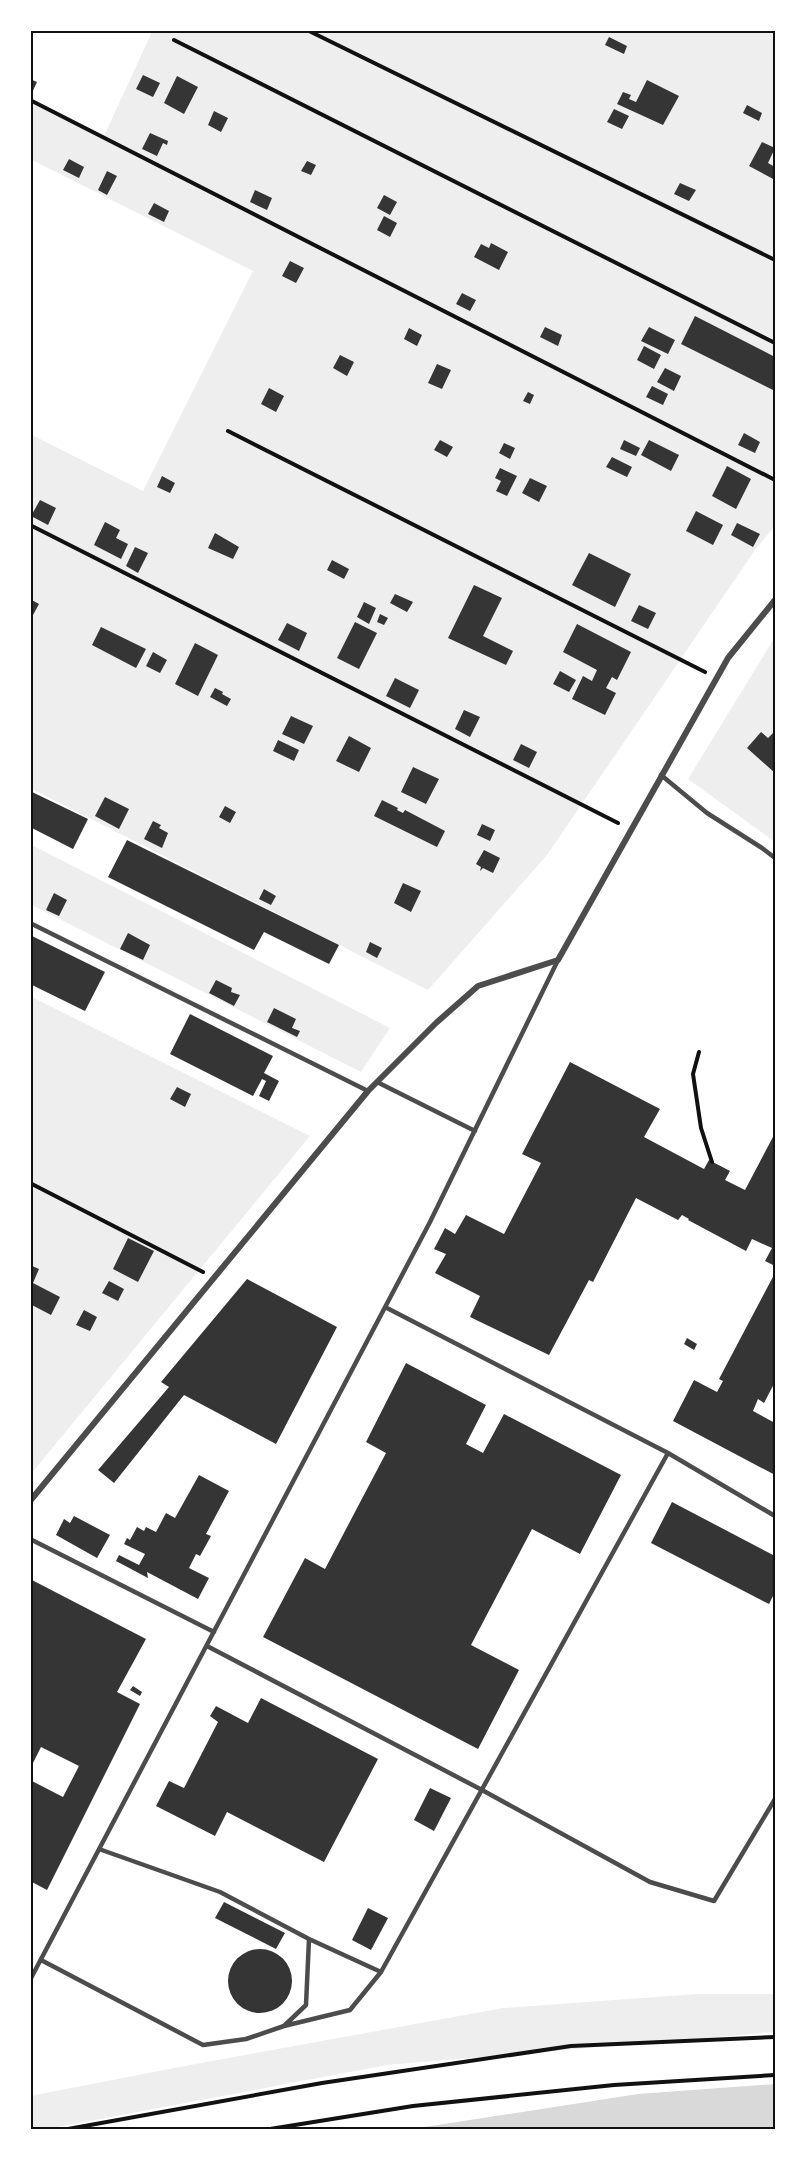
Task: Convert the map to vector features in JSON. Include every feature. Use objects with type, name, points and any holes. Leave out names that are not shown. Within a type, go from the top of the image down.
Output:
[{"type":"street","points":[[30,1502],[368,1091],[436,1023],[478,986],[558,960],[728,657],[775,600]]},
{"type":"lane","points":[[661,775],[707,813],[775,858]]},
{"type":"lane","points":[[30,923],[368,1091]]},
{"type":"lane","points":[[30,1980],[385,1307],[475,1131],[558,960]]},
{"type":"lane","points":[[377,1082],[475,1131]]},
{"type":"lane","points":[[385,1307],[668,1454],[775,1516]]},
{"type":"lane","points":[[41,1960],[203,2045],[246,2039],[284,2026],[350,2010],[381,1972],[668,1454]]},
{"type":"lane","points":[[30,1539],[214,1632]]},
{"type":"lane","points":[[207,1646],[482,1790],[650,1882],[714,1901],[775,1799]]},
{"type":"lane","points":[[99,1850],[220,1892],[309,1939],[381,1972]]},
{"type":"lane","points":[[284,2026],[306,2005],[309,1939]]},
{"type":"path","points":[[307,30],[775,260]]},
{"type":"path","points":[[174,40],[775,343]]},
{"type":"path","points":[[30,100],[775,480]]},
{"type":"path","points":[[228,431],[717,677]]},
{"type":"path","points":[[30,525],[632,829]]},
{"type":"path","points":[[699,1052],[693,1074],[701,1128],[712,1162]]},
{"type":"path","points":[[30,1183],[214,1277]]},
{"type":"path","points":[[68,2129],[322,2082],[571,2046],[775,2037]]},
{"type":"path","points":[[270,2129],[436,2104],[614,2085],[775,2074]]},
{"type":"shaded area","points":[[145,30],[775,30],[775,526],[755,550],[547,855],[428,990],[30,788],[30,434],[143,491],[253,271],[30,159],[30,98],[104,136],[151,34]]},
{"type":"shaded area","points":[[775,637],[775,842],[688,779]]},
{"type":"shaded area","points":[[30,844],[390,1028],[361,1072],[30,904]]},
{"type":"shaded area","points":[[30,996],[310,1136],[30,1475]]},
{"type":"shaded area","points":[[697,1994],[775,1994],[775,2032],[387,2065],[47,2129],[30,2129],[30,2096],[503,2008]]},
{"type":"shaded area","points":[[775,2084],[775,2129],[412,2129],[638,2094]]},
{"type":"building","points":[[609,37],[627,46],[624,54],[605,45]]},
{"type":"building","points":[[143,75],[160,83],[153,97],[136,89]]},
{"type":"building","points":[[177,76],[198,87],[184,114],[164,103]]},
{"type":"building","points":[[30,79],[37,82],[30,97]]},
{"type":"building","points":[[647,80],[679,96],[663,125],[617,104],[623,92],[631,95],[629,99],[636,102]]},
{"type":"building","points":[[747,105],[762,113],[759,121],[743,113]]},
{"type":"building","points":[[614,109],[629,116],[622,129],[607,122]]},
{"type":"building","points":[[214,111],[228,118],[221,132],[208,125]]},
{"type":"building","points":[[150,133],[168,141],[167,145],[163,143],[157,156],[142,149]]},
{"type":"building","points":[[762,142],[775,148],[768,163],[775,167],[775,180],[749,166]]},
{"type":"building","points":[[69,159],[84,167],[79,178],[63,170]]},
{"type":"building","points":[[307,161],[316,165],[311,175],[301,171]]},
{"type":"building","points":[[107,171],[117,176],[107,195],[98,190]]},
{"type":"building","points":[[680,183],[696,190],[689,201],[674,194]]},
{"type":"building","points":[[255,190],[272,198],[267,210],[250,202]]},
{"type":"building","points":[[384,195],[397,202],[390,215],[377,208]]},
{"type":"building","points":[[154,203],[169,211],[164,222],[148,214]]},
{"type":"building","points":[[384,216],[397,223],[390,237],[377,230]]},
{"type":"building","points":[[491,243],[508,252],[499,270],[474,257],[481,244],[489,248]]},
{"type":"building","points":[[290,261],[304,268],[296,283],[282,276]]},
{"type":"building","points":[[462,293],[476,300],[470,311],[456,304]]},
{"type":"building","points":[[695,316],[775,357],[775,391],[681,344]]},
{"type":"building","points":[[545,327],[562,335],[558,346],[540,337]]},
{"type":"building","points":[[649,327],[675,340],[668,354],[641,341]]},
{"type":"building","points":[[409,328],[422,335],[417,346],[404,339]]},
{"type":"building","points":[[644,346],[661,355],[654,369],[637,360]]},
{"type":"building","points":[[340,355],[354,362],[347,376],[333,368]]},
{"type":"building","points":[[437,364],[451,370],[442,389],[428,383]]},
{"type":"building","points":[[665,368],[681,376],[674,391],[657,382]]},
{"type":"building","points":[[652,386],[668,394],[663,405],[646,397]]},
{"type":"building","points":[[269,388],[284,396],[276,412],[261,404]]},
{"type":"building","points":[[528,392],[534,395],[530,404],[523,401]]},
{"type":"building","points":[[744,433],[760,442],[755,453],[738,445]]},
{"type":"building","points":[[440,440],[453,447],[447,457],[434,450]]},
{"type":"building","points":[[624,440],[640,448],[636,456],[620,449]]},
{"type":"building","points":[[649,440],[679,455],[671,471],[641,455]]},
{"type":"building","points":[[504,443],[515,448],[510,459],[499,453]]},
{"type":"building","points":[[612,457],[632,467],[627,477],[606,467]]},
{"type":"building","points":[[727,466],[751,479],[736,509],[712,496]]},
{"type":"building","points":[[500,468],[517,476],[507,496],[496,491],[501,481],[495,478]]},
{"type":"building","points":[[162,476],[175,483],[170,493],[157,487]]},
{"type":"building","points":[[530,478],[547,486],[539,502],[522,493]]},
{"type":"building","points":[[40,500],[56,508],[48,525],[31,516]]},
{"type":"building","points":[[696,511],[723,525],[713,545],[686,531]]},
{"type":"building","points":[[105,522],[120,530],[116,538],[128,544],[121,559],[94,545]]},
{"type":"building","points":[[737,523],[760,534],[753,547],[731,535]]},
{"type":"building","points":[[215,533],[239,547],[233,559],[208,548]]},
{"type":"building","points":[[135,547],[148,553],[138,573],[126,566]]},
{"type":"building","points":[[589,553],[631,574],[615,607],[572,585]]},
{"type":"building","points":[[332,560],[349,569],[344,579],[327,570]]},
{"type":"building","points":[[474,585],[502,598],[483,636],[513,651],[506,665],[448,638]]},
{"type":"building","points":[[395,594],[413,602],[407,612],[390,603]]},
{"type":"building","points":[[30,599],[39,604],[33,615],[30,613]]},
{"type":"building","points":[[364,602],[376,608],[369,624],[357,617]]},
{"type":"building","points":[[639,605],[656,613],[648,629],[631,621]]},
{"type":"building","points":[[380,614],[388,618],[384,625],[377,622]]},
{"type":"building","points":[[355,622],[377,633],[359,669],[337,658]]},
{"type":"building","points":[[287,623],[307,633],[299,651],[278,640]]},
{"type":"building","points":[[577,624],[631,652],[617,680],[612,677],[606,688],[616,693],[605,715],[572,699],[583,676],[592,681],[597,670],[563,652]]},
{"type":"building","points":[[101,627],[146,649],[136,668],[92,645]]},
{"type":"building","points":[[195,643],[218,655],[198,696],[175,684]]},
{"type":"building","points":[[153,652],[167,660],[160,673],[146,666]]},
{"type":"building","points":[[560,671],[576,680],[569,692],[553,684]]},
{"type":"building","points":[[395,678],[419,690],[410,708],[386,696]]},
{"type":"building","points":[[215,688],[231,699],[227,706],[210,697]]},
{"type":"building","points":[[464,710],[480,717],[470,737],[455,729]]},
{"type":"building","points":[[291,716],[313,726],[304,744],[282,734]]},
{"type":"building","points":[[761,732],[768,738],[773,733],[775,734],[775,773],[747,748]]},
{"type":"building","points":[[349,736],[371,748],[359,772],[336,761]]},
{"type":"building","points":[[278,740],[299,750],[294,761],[273,751]]},
{"type":"building","points":[[521,744],[537,752],[529,768],[513,760]]},
{"type":"building","points":[[413,767],[439,779],[426,804],[401,792]]},
{"type":"building","points":[[30,791],[88,819],[73,849],[30,827]]},
{"type":"building","points":[[105,797],[129,809],[119,829],[95,816]]},
{"type":"building","points":[[382,800],[403,813],[405,810],[445,831],[437,847],[374,816]]},
{"type":"building","points":[[225,806],[236,812],[230,823],[219,817]]},
{"type":"building","points":[[153,821],[161,825],[159,828],[168,833],[162,848],[144,839]]},
{"type":"building","points":[[482,824],[495,830],[490,841],[477,835]]},
{"type":"building","points":[[127,840],[339,945],[329,964],[264,932],[254,950],[108,877]]},
{"type":"building","points":[[484,850],[500,858],[493,873],[483,868],[480,871],[481,867],[476,864]]},
{"type":"building","points":[[403,883],[421,891],[411,912],[394,903]]},
{"type":"building","points":[[264,889],[276,896],[271,905],[259,899]]},
{"type":"building","points":[[54,893],[67,900],[59,916],[46,910]]},
{"type":"building","points":[[128,933],[150,945],[143,960],[120,949]]},
{"type":"building","points":[[30,935],[105,972],[85,1011],[30,984]]},
{"type":"building","points":[[370,942],[382,948],[377,958],[366,952]]},
{"type":"building","points":[[216,980],[232,988],[231,992],[240,995],[234,1006],[209,993]]},
{"type":"building","points":[[274,1008],[296,1019],[292,1028],[300,1031],[297,1037],[267,1022]]},
{"type":"building","points":[[190,1014],[273,1056],[264,1073],[279,1081],[269,1101],[259,1096],[266,1081],[262,1079],[253,1096],[170,1054]]},
{"type":"building","points":[[570,1062],[660,1109],[644,1137],[704,1169],[709,1160],[730,1171],[725,1180],[745,1190],[775,1133],[775,1266],[765,1261],[772,1248],[752,1239],[746,1251],[682,1215],[678,1220],[636,1198],[593,1282],[589,1280],[549,1355],[470,1317],[480,1296],[435,1273],[446,1254],[434,1249],[445,1228],[455,1234],[466,1215],[504,1234],[541,1163],[522,1154]]},
{"type":"building","points":[[177,1087],[191,1094],[185,1107],[170,1099]]},
{"type":"building","points":[[128,1238],[154,1251],[138,1282],[113,1269]]},
{"type":"building","points":[[30,1265],[39,1269],[33,1283],[60,1297],[51,1315],[30,1304]]},
{"type":"building","points":[[775,1273],[775,1382],[764,1403],[758,1399],[753,1411],[775,1423],[775,1475],[673,1421],[694,1380],[717,1392],[723,1381],[719,1379]]},
{"type":"building","points":[[247,1279],[337,1327],[276,1444],[184,1395],[114,1483],[98,1470],[169,1387],[161,1382]]},
{"type":"building","points":[[109,1281],[124,1289],[118,1301],[102,1293]]},
{"type":"building","points":[[84,1310],[97,1317],[90,1331],[76,1325]]},
{"type":"building","points":[[687,1338],[697,1344],[694,1350],[684,1344]]},
{"type":"building","points":[[406,1363],[486,1405],[466,1444],[483,1453],[504,1414],[621,1475],[580,1554],[532,1529],[471,1645],[519,1670],[478,1749],[263,1637],[305,1558],[325,1569],[386,1453],[366,1442]]},
{"type":"building","points":[[199,1475],[229,1491],[206,1534],[211,1536],[200,1556],[196,1554],[189,1568],[209,1578],[198,1599],[147,1572],[148,1578],[116,1561],[119,1555],[139,1565],[145,1554],[124,1544],[127,1538],[130,1540],[137,1527],[144,1531],[146,1527],[156,1532],[166,1513],[175,1518]]},
{"type":"building","points":[[672,1502],[775,1556],[775,1592],[769,1604],[651,1543]]},
{"type":"building","points":[[74,1516],[110,1535],[97,1558],[56,1535],[64,1519],[70,1523]]},
{"type":"building","points":[[30,1579],[146,1639],[117,1692],[140,1704],[47,1890],[30,1881],[30,1780],[63,1797],[79,1766],[41,1747],[30,1769]]},
{"type":"building","points":[[133,1686],[142,1692],[140,1696],[130,1690]]},
{"type":"building","points":[[261,1698],[378,1759],[324,1862],[227,1812],[215,1836],[156,1806],[169,1781],[184,1788],[218,1722],[210,1716],[216,1706],[248,1723]]},
{"type":"building","points":[[430,1788],[451,1798],[434,1831],[414,1820]]},
{"type":"building","points":[[224,1902],[285,1933],[276,1949],[215,1918]]},
{"type":"building","points":[[368,1908],[388,1918],[371,1950],[352,1940]]},
{"type":"building","points":[[260,1949],[272,1951],[283,1958],[290,1969],[292,1981],[290,1993],[283,2004],[272,2011],[260,2013],[248,2011],[237,2004],[230,1993],[228,1981],[230,1969],[237,1958],[248,1951]]}]
